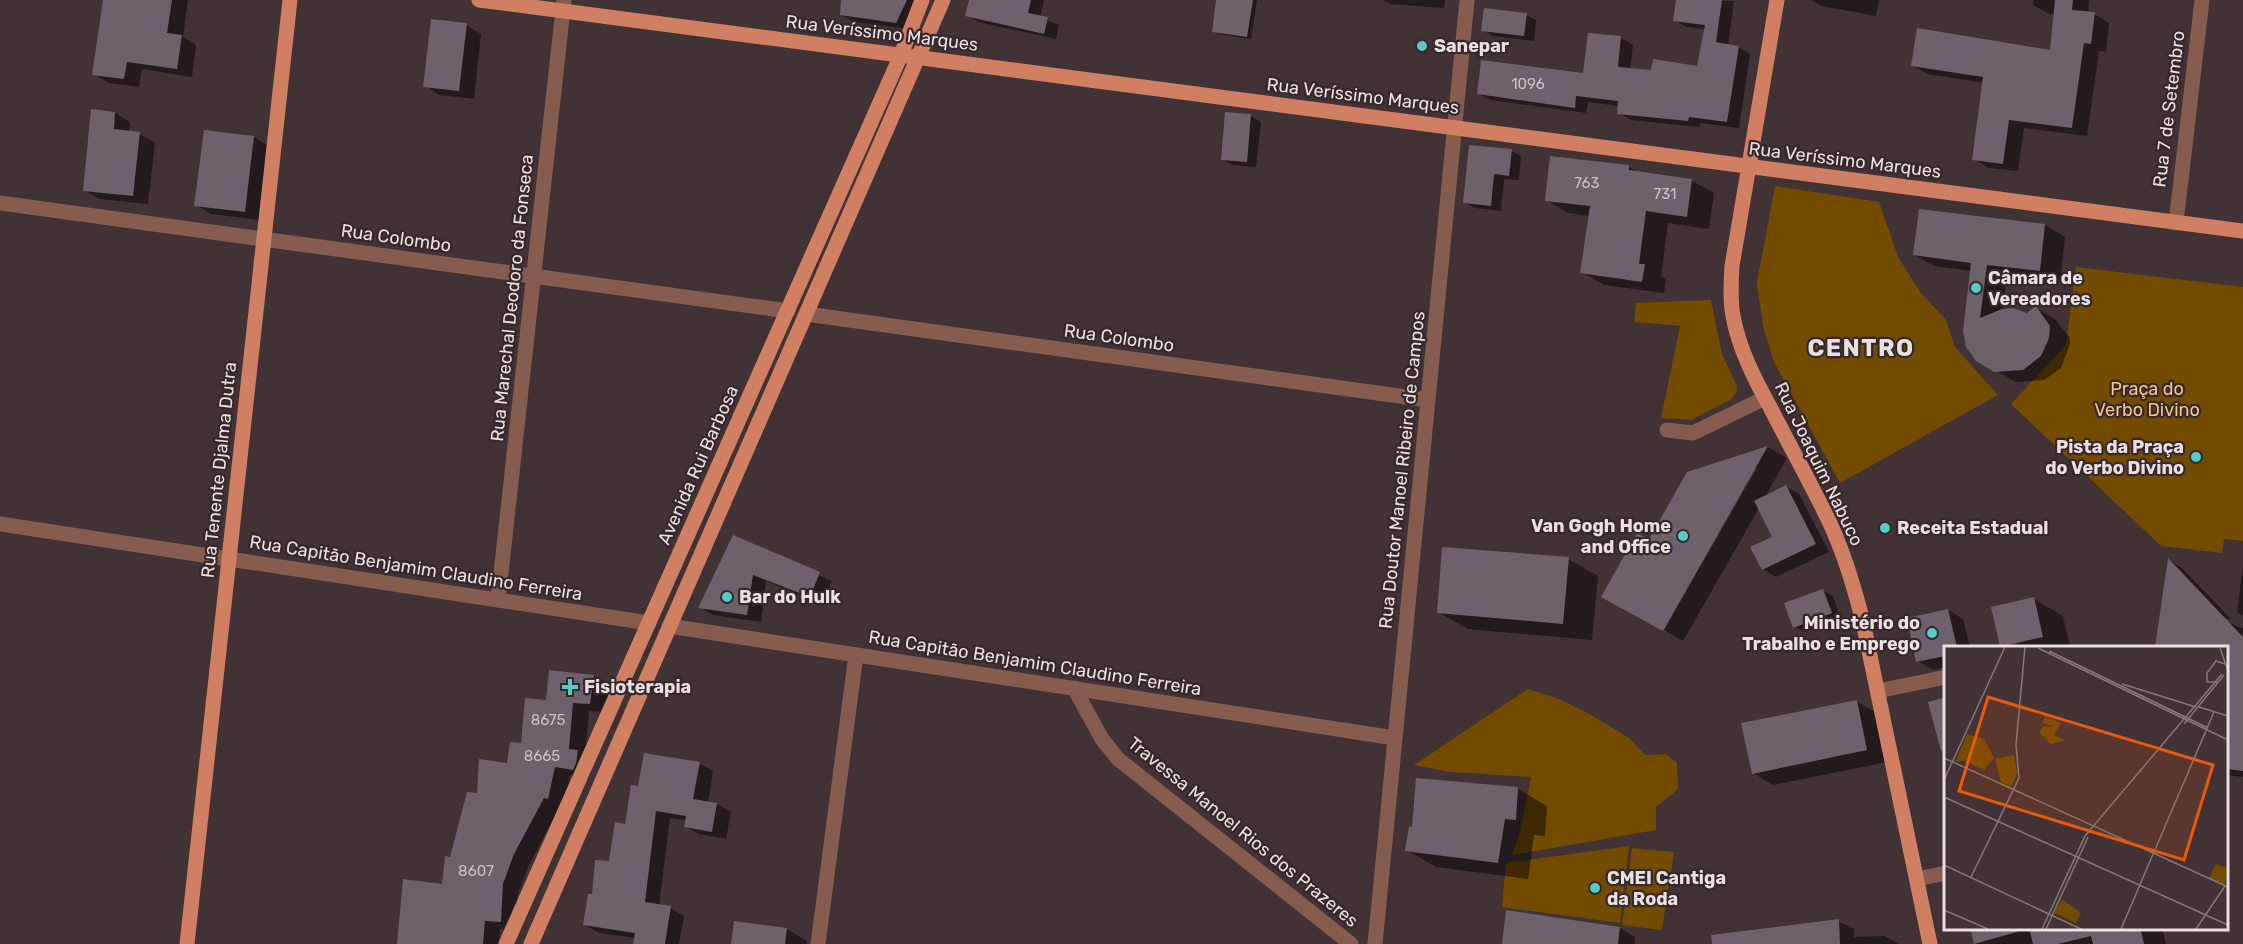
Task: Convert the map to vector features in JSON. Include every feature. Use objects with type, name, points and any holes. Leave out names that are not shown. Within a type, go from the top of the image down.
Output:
[{"type":"main road","name":"Rua Tenente Djalma Dutra","points":[[187,944],[290,0]]},
{"type":"main road","name":"Rua Veríssimo Marques","points":[[479,0],[564,5],[901,56],[2243,231]]},
{"type":"main road","name":"Avenida Rui Barbosa","points":[[506,944],[901,56],[922,0]]},
{"type":"main road","name":"Avenida Rui Barbosa","points":[[531,944],[943,0]]},
{"type":"main road","name":"Rua Joaquim Nabuco","points":[[1778,0],[1732,266],[1733,317],[1740,343],[1765,398],[1840,544],[1853,580],[1930,944]]},
{"type":"street","name":"Rua Doutor Manoel Ribeiro de Campos","points":[[1375,944],[1467,0]]},
{"type":"street","name":"Rua 7 de Setembro","points":[[2175,223],[2202,0]]},
{"type":"street","name":"Rua Marechal Deodoro da Fonseca","points":[[498,600],[564,5]]},
{"type":"street","name":"Rua Colombo","points":[[0,203],[788,311]]},
{"type":"street","name":"Rua Colombo","points":[[806,314],[1428,399]]},
{"type":"street","points":[[1666,430],[1693,433],[1765,398]]},
{"type":"street","name":"Rua Capitão Benjamim Claudino Ferreira","points":[[0,524],[649,623]]},
{"type":"street","name":"Rua Capitão Benjamim Claudino Ferreira","points":[[669,626],[1395,738]]},
{"type":"street","points":[[818,944],[856,655]]},
{"type":"street","points":[[1878,691],[1944,677]]},
{"type":"street","name":"Travessa Manoel Rios dos Prazeres","points":[[1074,688],[1102,739],[1118,759],[1351,944]]},
{"type":"street","points":[[1917,879],[1944,873]]},
{"type":"green space","points":[[1775,186],[1879,202],[1898,257],[1921,293],[1946,320],[1955,347],[1998,395],[1840,483],[1774,362],[1763,327],[1757,282]]},
{"type":"green space","name":"Praça do Verbo Divino","points":[[2076,267],[2243,287],[2243,541],[2224,539],[2222,553],[2161,546],[2011,404],[2066,345]]},
{"type":"green space","points":[[1711,300],[1722,354],[1737,386],[1736,394],[1730,400],[1691,420],[1661,418],[1680,326],[1634,322],[1636,303]]},
{"type":"green space","points":[[1528,689],[1559,699],[1588,713],[1629,738],[1645,755],[1666,754],[1677,763],[1678,789],[1656,807],[1656,830],[1512,855],[1519,835],[1531,777],[1451,772],[1414,765]]},
{"type":"green space","points":[[1629,846],[1620,923],[1502,907],[1506,863]]},
{"type":"green space","points":[[1632,848],[1674,852],[1662,930],[1622,925]]},
{"type":"building","points":[[103,0],[172,0],[167,33],[182,35],[177,69],[127,62],[124,79],[92,75]]},
{"type":"building","points":[[841,0],[907,0],[896,23],[840,15]]},
{"type":"building","points":[[969,0],[1031,0],[1028,13],[1048,17],[1044,34],[965,16]]},
{"type":"building","points":[[1216,0],[1253,0],[1247,37],[1212,32]]},
{"type":"building","points":[[1676,0],[1722,0],[1716,42],[1739,46],[1727,122],[1689,117],[1688,121],[1617,114],[1618,101],[1576,96],[1575,108],[1477,94],[1481,60],[1583,73],[1588,33],[1621,36],[1618,67],[1651,70],[1653,59],[1697,66],[1705,25],[1673,21]]},
{"type":"building","points":[[2055,0],[2073,0],[2072,10],[2095,12],[2091,44],[2084,43],[2072,128],[2009,120],[2003,164],[1972,160],[1983,77],[1911,66],[1917,28],[2050,50]]},
{"type":"building","points":[[1484,8],[1527,13],[1524,36],[1481,31]]},
{"type":"building","points":[[431,19],[467,23],[459,91],[423,87]]},
{"type":"building","points":[[91,109],[115,112],[114,129],[140,132],[133,196],[83,191]]},
{"type":"building","points":[[1225,112],[1251,114],[1247,162],[1221,160]]},
{"type":"building","points":[[204,130],[254,136],[245,212],[194,206]]},
{"type":"building","points":[[1469,145],[1512,149],[1509,176],[1494,174],[1491,206],[1463,203]]},
{"type":"building","points":[[1550,156],[1629,165],[1629,170],[1692,179],[1687,217],[1646,211],[1639,264],[1645,264],[1642,282],[1580,273],[1590,206],[1545,201]]},
{"type":"building","name":"Câmara de Vereadores","points":[[1919,209],[2045,224],[2040,271],[1987,265],[1980,318],[2002,309],[2013,308],[2027,313],[2036,306],[2050,326],[2049,338],[2041,356],[2023,370],[1994,372],[1976,361],[1966,347],[1963,331],[1971,263],[1913,255]]},
{"type":"building","name":"Van Gogh Home and Office","points":[[1768,446],[1663,631],[1601,597],[1637,533],[1649,539],[1687,472]]},
{"type":"building","points":[[1786,485],[1816,544],[1762,570],[1750,547],[1772,537],[1754,501]]},
{"type":"building","points":[[733,535],[820,572],[810,597],[753,575],[747,615],[698,608]]},
{"type":"building","points":[[1442,547],[1569,557],[1563,624],[1437,613]]},
{"type":"building","points":[[2168,558],[2243,637],[2243,771],[2228,769],[2228,646],[2155,646]]},
{"type":"building","points":[[1823,589],[1832,613],[1793,628],[1784,603]]},
{"type":"building","points":[[2034,597],[2043,637],[2000,646],[1991,607]]},
{"type":"building","name":"Ministério do Trabalho e Emprego","points":[[1948,609],[1957,646],[1944,646],[1944,656],[1916,662],[1907,618]]},
{"type":"building","points":[[549,670],[594,675],[590,704],[573,703],[569,749],[578,750],[576,763],[573,770],[555,767],[548,799],[544,798],[514,854],[503,884],[501,922],[485,921],[483,944],[397,944],[403,879],[442,884],[445,856],[450,857],[467,792],[477,793],[479,759],[507,763],[510,742],[521,743],[525,698],[546,700]]},
{"type":"building","points":[[1944,698],[1944,751],[1941,751],[1928,702]]},
{"type":"building","points":[[1857,700],[1867,750],[1752,774],[1741,723]]},
{"type":"building","points":[[644,753],[700,762],[693,799],[717,803],[712,832],[684,827],[686,816],[656,811],[645,902],[671,906],[665,944],[633,944],[635,933],[583,925],[588,894],[592,894],[595,860],[609,861],[615,822],[625,824],[631,785],[638,786]]},
{"type":"building","points":[[1416,778],[1518,787],[1516,820],[1505,819],[1498,863],[1405,851],[1409,826],[1412,827]]},
{"type":"building","points":[[1506,910],[1620,927],[1618,944],[1502,944]]},
{"type":"building","points":[[1839,919],[1840,944],[1712,944],[1711,935]]},
{"type":"building","points":[[734,921],[787,928],[785,944],[731,944]]},
{"type":"building","points":[[1970,929],[2017,929],[2017,932],[1974,944]]},
{"type":"building","points":[[2029,929],[2140,929],[2144,944],[2093,944],[2091,936],[2058,944],[2033,944]]},
{"type":"place","name":"Sanepar","points":[[1422,46]]},
{"type":"place","name":"Câmara de Vereadores","points":[[1976,288]]},
{"type":"place","name":"Pista da Praça do Verbo Divino","points":[[2196,457]]},
{"type":"place","name":"Receita Estadual","points":[[1885,528]]},
{"type":"place","name":"Van Gogh Home and Office","points":[[1683,536]]},
{"type":"place","name":"Bar do Hulk","points":[[727,597]]},
{"type":"place","name":"Ministério do Trabalho e Emprego","points":[[1932,633]]},
{"type":"place","name":"Fisioterapia","points":[[570,687]]},
{"type":"place","name":"CMEI Cantiga da Roda","points":[[1595,888]]},
{"type":"district","name":"CENTRO","points":[[1861,348]]}]
